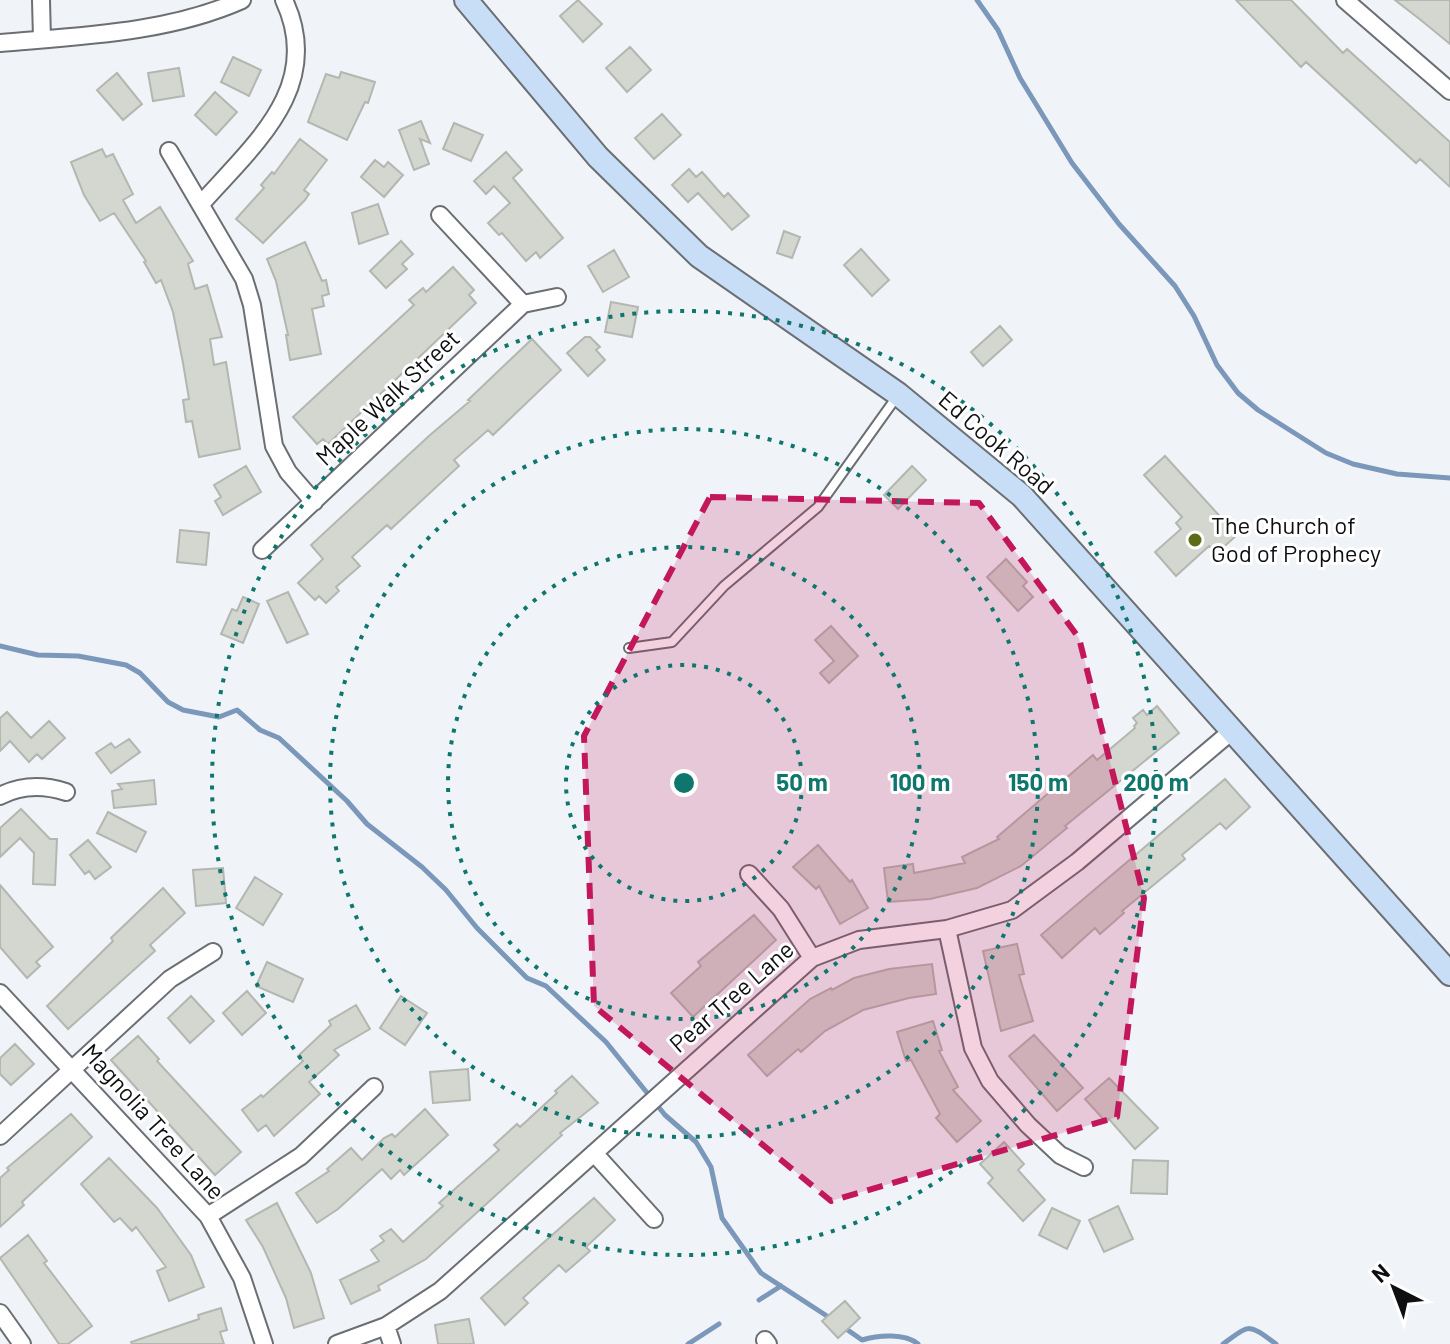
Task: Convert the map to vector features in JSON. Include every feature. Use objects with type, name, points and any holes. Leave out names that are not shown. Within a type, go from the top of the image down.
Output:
[{"type":"street","points":[[41,0],[42,39]]},
{"type":"street","points":[[0,43],[119,32],[213,13],[242,0]]},
{"type":"street","points":[[201,204],[271,126],[289,92],[296,54],[295,28],[284,0]]},
{"type":"street","name":"Ed Cook Road","points":[[466,0],[598,157],[699,256],[898,394],[1022,496],[1450,974]]},
{"type":"street","points":[[1345,0],[1450,91]]},
{"type":"street","points":[[169,151],[244,279],[252,305],[274,446],[288,472],[314,502]]},
{"type":"street","points":[[440,215],[523,304],[557,297]]},
{"type":"street","name":"Maple Walk Street","points":[[262,550],[523,304]]},
{"type":"street","name":"Pear Tree Lane","points":[[337,1344],[386,1326],[440,1291],[812,958],[859,940],[947,929],[1012,910],[1077,862],[1233,730]]},
{"type":"street","points":[[0,796],[21,788],[49,786],[66,792]]},
{"type":"street","points":[[749,874],[781,909],[812,958]]},
{"type":"street","points":[[947,929],[973,1048],[990,1081],[1028,1125],[1060,1155],[1084,1167]]},
{"type":"street","points":[[0,1136],[170,979],[213,952]]},
{"type":"street","name":"Magnolia Tree Lane","points":[[0,993],[208,1216],[242,1278],[264,1344]]},
{"type":"street","points":[[208,1216],[301,1156],[374,1087]]},
{"type":"street","points":[[594,1153],[654,1219]]},
{"type":"street","points":[[0,1313],[22,1344]]},
{"type":"street","points":[[386,1326],[392,1344]]},
{"type":"lane","points":[[629,648],[672,642],[724,586],[818,507],[898,394]]},
{"type":"highlighted area","points":[[710,497],[979,503],[1079,638],[1144,898],[1117,1117],[831,1201],[594,1006],[584,736]]},
{"type":"building","points":[[578,0],[602,24],[583,42],[560,16]]},
{"type":"building","points":[[1236,0],[1291,0],[1343,53],[1347,49],[1450,142],[1450,187],[1420,159],[1416,163],[1306,62],[1301,67]]},
{"type":"building","points":[[1395,0],[1450,0],[1450,44],[1422,21]]},
{"type":"building","points":[[630,47],[651,70],[627,92],[606,68]]},
{"type":"building","points":[[233,57],[261,70],[249,96],[221,82]]},
{"type":"building","points":[[179,68],[184,96],[153,101],[148,73]]},
{"type":"building","points":[[341,72],[375,82],[368,103],[365,102],[347,140],[308,122],[326,74],[339,78]]},
{"type":"building","points":[[117,73],[142,104],[123,120],[97,90]]},
{"type":"building","points":[[215,92],[237,112],[216,135],[195,115]]},
{"type":"building","points":[[662,114],[681,135],[654,159],[635,138]]},
{"type":"building","points":[[421,121],[430,143],[420,139],[429,164],[414,170],[399,130]]},
{"type":"building","points":[[454,123],[483,135],[471,161],[443,149]]},
{"type":"building","points":[[300,139],[327,160],[304,190],[309,194],[305,200],[263,243],[236,219],[264,188],[261,185],[272,172],[274,174]]},
{"type":"building","points":[[102,149],[106,157],[113,154],[133,194],[123,200],[136,223],[160,207],[193,261],[188,264],[195,289],[207,285],[222,337],[210,339],[214,365],[226,362],[240,449],[199,457],[192,421],[186,422],[183,400],[189,399],[183,363],[173,312],[161,280],[156,283],[146,261],[114,213],[100,221],[84,195],[71,162]]},
{"type":"building","points":[[506,152],[522,170],[513,178],[563,238],[540,258],[536,252],[526,261],[502,233],[499,235],[488,223],[510,203],[494,186],[486,194],[474,181]]},
{"type":"building","points":[[375,160],[384,167],[388,162],[403,175],[384,197],[361,177]]},
{"type":"building","points":[[689,169],[696,177],[702,172],[724,197],[728,193],[749,216],[732,230],[698,193],[688,202],[672,185]]},
{"type":"building","points":[[378,204],[388,234],[359,244],[352,213]]},
{"type":"building","points":[[784,231],[800,237],[792,258],[777,253]]},
{"type":"building","points":[[401,241],[413,254],[402,264],[407,269],[386,288],[370,271]]},
{"type":"building","points":[[305,242],[322,281],[326,280],[329,294],[322,296],[324,306],[312,309],[321,354],[290,360],[276,281],[267,259]]},
{"type":"building","points":[[861,249],[889,280],[872,296],[844,265]]},
{"type":"building","points":[[614,250],[629,277],[603,292],[588,266]]},
{"type":"building","points":[[453,267],[474,290],[469,295],[476,303],[328,444],[323,439],[317,444],[293,417],[414,305],[409,300],[423,288],[426,292]]},
{"type":"building","points":[[611,302],[638,307],[632,337],[605,332]]},
{"type":"building","points":[[1000,326],[1012,340],[983,366],[971,352]]},
{"type":"building","points":[[585,337],[590,337],[600,347],[596,350],[605,360],[588,376],[567,353]]},
{"type":"building","points":[[532,339],[561,370],[493,435],[488,430],[454,460],[459,466],[391,529],[387,525],[352,557],[360,566],[336,587],[339,591],[326,603],[319,596],[315,600],[298,583],[323,559],[311,545],[470,401]]},
{"type":"building","points":[[1165,456],[1237,535],[1217,553],[1209,546],[1176,576],[1155,552],[1181,529],[1176,523],[1182,517],[1144,475]]},
{"type":"building","points":[[246,466],[261,492],[223,515],[215,501],[221,497],[214,485]]},
{"type":"building","points":[[912,466],[926,480],[898,509],[884,495]]},
{"type":"building","points":[[180,530],[209,533],[206,565],[177,562]]},
{"type":"building","points":[[1006,559],[1027,582],[1023,586],[1033,597],[1018,611],[987,577]]},
{"type":"building","points":[[288,592],[308,634],[287,643],[267,601]]},
{"type":"building","points":[[243,597],[259,604],[243,643],[221,634],[232,609],[237,611]]},
{"type":"building","points":[[831,626],[858,656],[829,683],[820,673],[834,661],[815,640]]},
{"type":"building","points":[[1157,706],[1179,733],[1021,866],[977,888],[930,899],[888,902],[884,868],[913,864],[914,873],[965,863],[962,857],[999,839],[997,837],[1093,755],[1097,760],[1135,728],[1137,723],[1133,718],[1143,710],[1147,715]]},
{"type":"building","points":[[7,712],[31,738],[49,721],[65,738],[42,759],[37,754],[29,762],[10,741],[0,751],[0,718]]},
{"type":"building","points":[[129,739],[140,752],[111,773],[96,753],[111,743],[115,748]]},
{"type":"building","points":[[1225,779],[1250,807],[1226,829],[1220,823],[1182,855],[1185,859],[1122,911],[1124,913],[1100,934],[1095,928],[1062,958],[1041,935]]},
{"type":"building","points":[[154,780],[156,804],[114,808],[112,791],[122,789],[118,784]]},
{"type":"building","points":[[21,809],[50,839],[57,839],[55,885],[33,884],[34,853],[20,838],[0,857],[0,828]]},
{"type":"building","points":[[108,812],[146,832],[136,852],[97,833]]},
{"type":"building","points":[[88,840],[111,867],[95,879],[89,871],[85,874],[70,855]]},
{"type":"building","points":[[818,845],[850,882],[852,880],[868,908],[840,924],[819,886],[816,889],[793,867]]},
{"type":"building","points":[[223,868],[226,903],[196,906],[193,870]]},
{"type":"building","points":[[255,877],[282,894],[263,925],[236,908]]},
{"type":"building","points":[[0,885],[53,947],[36,962],[40,966],[27,978],[0,947]]},
{"type":"building","points":[[163,888],[185,913],[150,945],[155,951],[68,1029],[47,1006]]},
{"type":"building","points":[[754,915],[776,940],[693,1017],[671,993],[701,966],[698,962]]},
{"type":"building","points":[[1017,944],[1024,974],[1019,975],[1033,1021],[1001,1031],[983,951]]},
{"type":"building","points":[[267,962],[303,979],[293,1002],[256,986]]},
{"type":"building","points":[[932,964],[936,994],[863,1010],[825,1031],[801,1052],[798,1049],[767,1076],[748,1055],[810,999],[831,988],[889,969]]},
{"type":"building","points":[[247,991],[266,1013],[242,1035],[223,1013]]},
{"type":"building","points":[[191,996],[214,1021],[190,1043],[168,1018]]},
{"type":"building","points":[[401,996],[427,1013],[405,1045],[380,1028]]},
{"type":"building","points":[[356,1005],[370,1029],[334,1050],[339,1055],[309,1082],[320,1094],[274,1136],[266,1125],[258,1131],[242,1110],[261,1095],[263,1097],[303,1061],[298,1056],[331,1025],[329,1021]]},
{"type":"building","points":[[933,1021],[942,1050],[939,1051],[958,1087],[953,1090],[981,1121],[957,1142],[936,1118],[940,1114],[911,1060],[906,1061],[897,1032]]},
{"type":"building","points":[[1034,1035],[1083,1088],[1057,1111],[1009,1056]]},
{"type":"building","points":[[138,1036],[241,1152],[215,1175],[111,1060]]},
{"type":"building","points":[[15,1044],[34,1064],[11,1085],[0,1074],[0,1058]]},
{"type":"building","points":[[468,1069],[470,1100],[433,1103],[430,1072]]},
{"type":"building","points":[[572,1076],[598,1103],[560,1133],[562,1135],[426,1259],[378,1286],[380,1290],[351,1304],[340,1280],[379,1261],[371,1250],[384,1241],[380,1236],[391,1229],[403,1242],[443,1206],[439,1203],[499,1150],[494,1145],[517,1124],[520,1127]]},
{"type":"building","points":[[1109,1078],[1158,1128],[1135,1149],[1109,1119],[1106,1122],[1085,1099]]},
{"type":"building","points":[[425,1109],[448,1135],[404,1175],[400,1170],[391,1179],[382,1169],[338,1209],[317,1223],[296,1193],[329,1171],[327,1169],[351,1148],[362,1160],[384,1138],[392,1134],[395,1137]]},
{"type":"building","points":[[71,1114],[92,1137],[22,1202],[24,1205],[0,1227],[0,1178],[9,1170],[7,1168]]},
{"type":"building","points":[[1004,1142],[1024,1164],[1018,1170],[1045,1200],[1023,1221],[988,1183],[993,1178],[980,1164]]},
{"type":"building","points":[[109,1158],[157,1208],[191,1255],[204,1287],[169,1301],[157,1271],[166,1267],[136,1227],[132,1231],[120,1218],[114,1222],[81,1184]]},
{"type":"building","points":[[1133,1160],[1168,1161],[1167,1194],[1131,1193]]},
{"type":"building","points":[[594,1198],[615,1220],[586,1247],[590,1251],[566,1272],[559,1265],[523,1298],[528,1303],[505,1325],[481,1298]]},
{"type":"building","points":[[277,1203],[311,1273],[324,1318],[294,1328],[286,1298],[263,1247],[246,1220]]},
{"type":"building","points":[[1118,1206],[1133,1239],[1104,1252],[1089,1220]]},
{"type":"building","points":[[1052,1208],[1080,1221],[1067,1249],[1039,1235]]},
{"type":"building","points":[[28,1235],[47,1261],[44,1263],[92,1326],[68,1344],[59,1344],[0,1258]]},
{"type":"building","points":[[845,1301],[860,1318],[838,1338],[822,1321]]},
{"type":"building","points":[[221,1308],[227,1330],[220,1332],[224,1344],[131,1342],[199,1319],[198,1315]]},
{"type":"building","points":[[469,1319],[474,1344],[438,1344],[435,1325]]},
{"type":"waterway","points":[[977,0],[998,30],[1020,78],[1072,163],[1119,224],[1175,286],[1194,316],[1217,365],[1238,393],[1258,410],[1326,453],[1353,464],[1397,474],[1450,478]]},
{"type":"waterway","points":[[0,646],[38,655],[78,656],[126,665],[140,673],[168,702],[183,710],[219,717],[237,710],[260,730],[279,738],[347,801],[367,824],[446,890],[477,928],[527,978],[546,986],[606,1042],[665,1115],[696,1142],[711,1167],[722,1218],[761,1273],[830,1318]]},
{"type":"waterway","points":[[759,1300],[781,1286]]},
{"type":"waterway","points":[[688,1344],[719,1324]]},
{"type":"waterway","points":[[842,1326],[862,1340],[891,1336],[913,1340],[918,1344]]},
{"type":"waterway","points":[[1223,1344],[1249,1329],[1254,1329],[1276,1344]]},
{"type":"place","name":"The Church of God of Prophecy","points":[[1195,540]]}]
